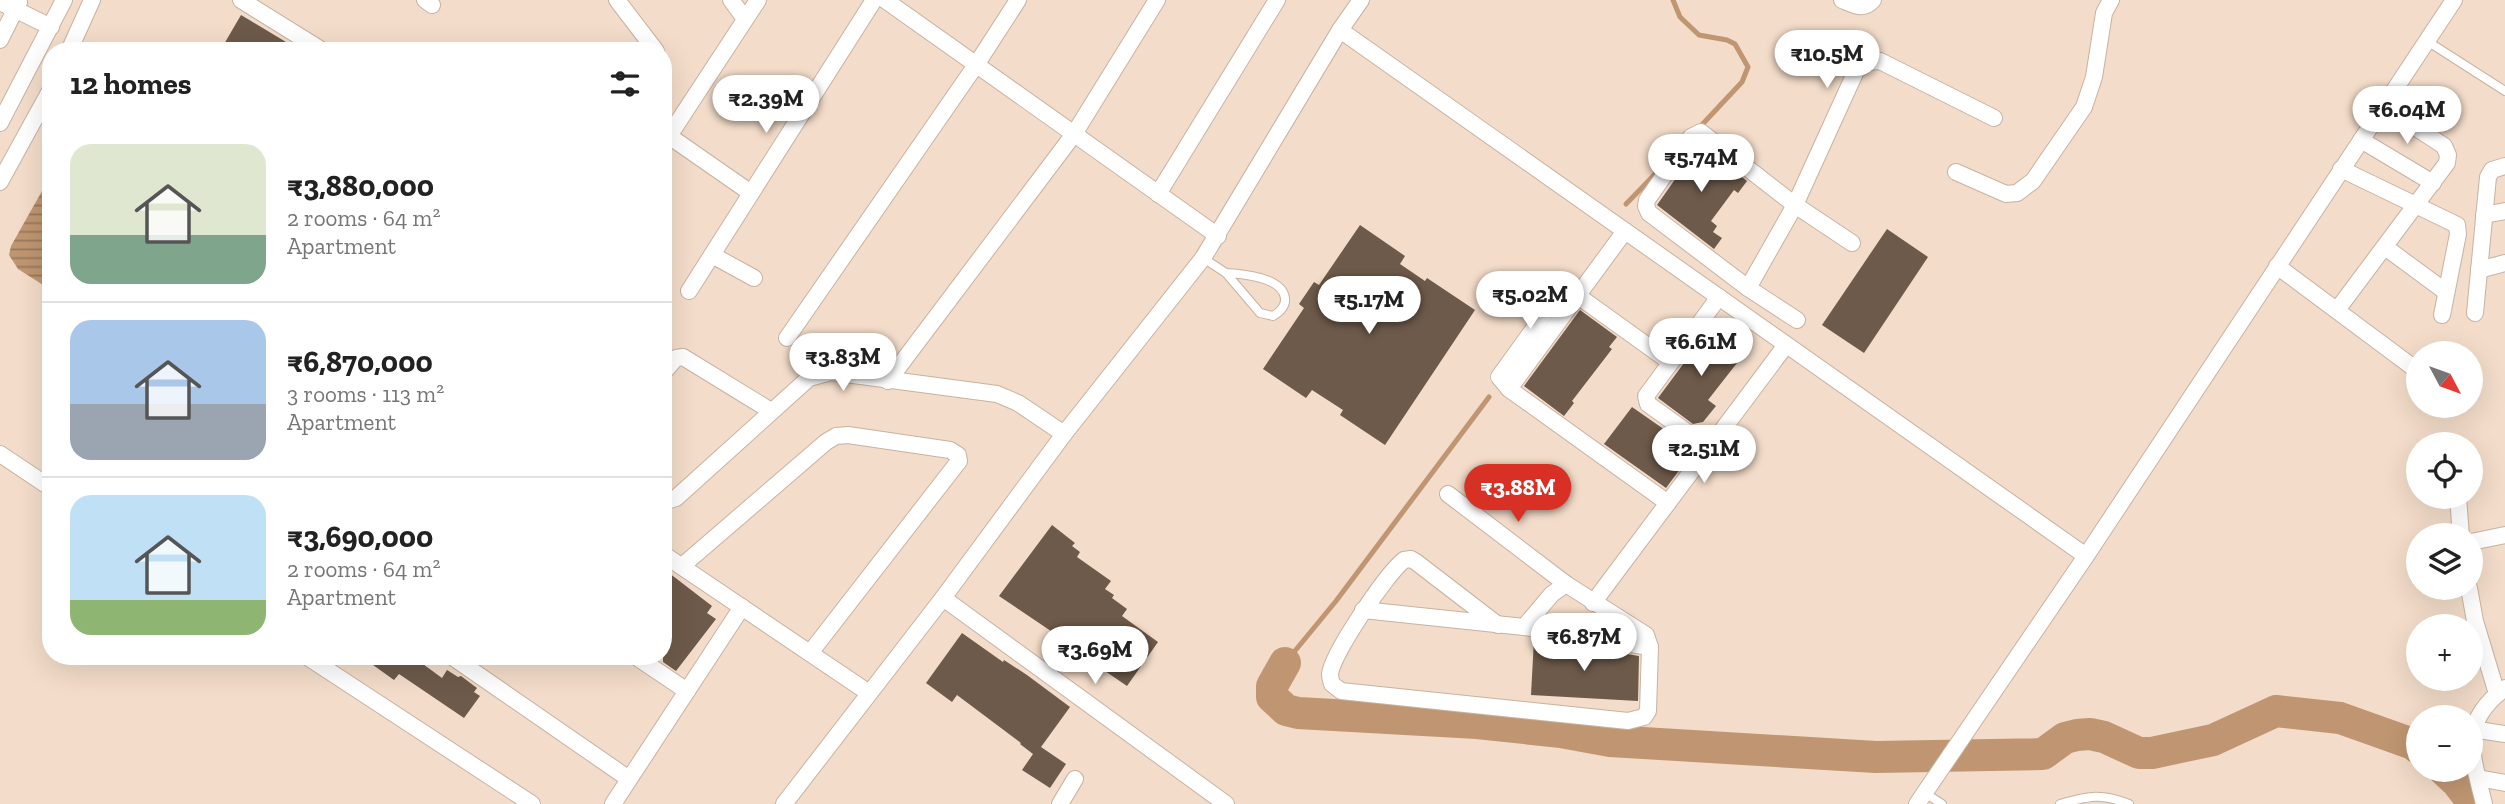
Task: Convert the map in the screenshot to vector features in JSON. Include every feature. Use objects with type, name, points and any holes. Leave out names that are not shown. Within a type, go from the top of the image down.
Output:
[{"type":"street","points":[[43,42],[64,0]]},
{"type":"street","points":[[76,42],[92,0]]},
{"type":"street","points":[[241,0],[309,42]]},
{"type":"street","points":[[617,0],[649,42]]},
{"type":"street","points":[[731,0],[745,19]]},
{"type":"street","points":[[672,132],[758,0]]},
{"type":"street","points":[[689,291],[874,0]]},
{"type":"street","points":[[885,0],[1218,236]]},
{"type":"street","points":[[787,338],[1018,0]]},
{"type":"street","points":[[888,381],[1074,134],[1157,0]]},
{"type":"street","points":[[1158,194],[1276,0]]},
{"type":"street","points":[[784,804],[1064,434],[1203,258],[1360,0]]},
{"type":"street","points":[[1842,0],[1859,7],[1867,6],[1873,0]]},
{"type":"street","points":[[1956,172],[2006,194],[2017,193],[2033,181],[2084,107],[2094,77],[2104,13],[2111,0]]},
{"type":"street","points":[[1925,792],[2086,556],[2454,0]]},
{"type":"street","points":[[0,2],[18,5],[51,27]]},
{"type":"street","points":[[0,40],[18,5]]},
{"type":"street","points":[[1340,30],[2086,556]]},
{"type":"street","points":[[0,123],[5,104],[18,91],[42,44]]},
{"type":"street","points":[[1748,288],[1795,205],[1856,71],[1868,62],[1880,61],[1994,118]]},
{"type":"street","points":[[18,91],[42,112]]},
{"type":"street","points":[[5,104],[42,113]]},
{"type":"street","points":[[2337,310],[2447,163],[2448,155],[2444,146],[2383,107]]},
{"type":"street","points":[[0,183],[42,115]]},
{"type":"street","points":[[1797,320],[1748,288],[1649,213],[1647,200],[1695,133],[1701,132],[1795,205],[1852,243]]},
{"type":"street","points":[[2361,140],[2433,183]]},
{"type":"street","points":[[672,145],[751,193]]},
{"type":"street","points":[[2474,313],[2488,177],[2492,170],[2505,166]]},
{"type":"street","points":[[2341,169],[2457,225],[2458,234],[2442,315]]},
{"type":"street","points":[[2484,215],[2505,211]]},
{"type":"street","points":[[1625,231],[1509,389],[1668,503]]},
{"type":"street","points":[[2385,247],[2446,292]]},
{"type":"street","points":[[712,255],[754,278]]},
{"type":"street","points":[[2479,270],[2505,263]]},
{"type":"street","points":[[1703,286],[1719,264]]},
{"type":"street","points":[[2277,266],[2406,362]]},
{"type":"street","points":[[1580,295],[1670,362]]},
{"type":"street","points":[[1709,448],[1648,404],[1646,396],[1719,298]]},
{"type":"street","points":[[1593,603],[1786,345]]},
{"type":"street","points":[[672,363],[676,358],[683,357],[771,411]]},
{"type":"street","points":[[672,499],[809,378],[819,373],[831,372],[997,394],[1018,402],[1064,434]]},
{"type":"street","points":[[682,566],[836,436],[848,435],[950,450],[958,455],[959,461],[810,653]]},
{"type":"street","points":[[0,454],[42,482]]},
{"type":"street","points":[[1448,494],[1566,584],[1646,635],[1650,647],[1648,711],[1644,717],[1637,720],[1341,691],[1332,684],[1332,665],[1363,610],[1399,564],[1411,559],[1498,625]]},
{"type":"street","points":[[2483,540],[2505,535]]},
{"type":"street","points":[[672,560],[869,693]]},
{"type":"street","points":[[1524,627],[1552,594],[1566,584]]},
{"type":"street","points":[[943,597],[1226,804]]},
{"type":"street","points":[[2471,600],[2475,621],[2501,691],[2483,709]]},
{"type":"street","points":[[613,804],[742,607]]},
{"type":"street","points":[[1363,610],[1524,627],[1650,647]]},
{"type":"street","points":[[320,665],[532,804]]},
{"type":"street","points":[[464,665],[629,779]]},
{"type":"street","points":[[648,665],[687,691]]},
{"type":"street","points":[[2483,731],[2505,734]]},
{"type":"street","points":[[1060,804],[1075,779]]},
{"type":"street","points":[[2483,779],[2505,783]]},
{"type":"street","points":[[2479,782],[2484,804]]},
{"type":"lane","points":[[2427,41],[2505,91]]},
{"type":"lane","points":[[1203,258],[1226,272],[1260,313],[1273,316],[1285,304],[1285,295],[1278,285],[1226,272]]},
{"type":"lane","points":[[1925,792],[1942,804]]},
{"type":"lane","points":[[2060,804],[2081,798],[2107,796],[2129,804]]},
{"type":"shaded area","points":[[42,191],[42,284],[18,269],[9,255],[11,246]]},
{"type":"building","points":[[241,15],[286,42],[225,42]]},
{"type":"building","points":[[1700,144],[1747,181],[1738,193],[1734,190],[1711,221],[1717,226],[1713,232],[1722,238],[1714,249],[1657,205]]},
{"type":"building","points":[[1360,225],[1405,256],[1400,264],[1425,281],[1427,278],[1475,310],[1385,445],[1340,415],[1343,410],[1312,390],[1306,398],[1263,369],[1304,308],[1299,304],[1314,282],[1319,285]]},
{"type":"building","points":[[1887,229],[1928,257],[1864,353],[1822,325]]},
{"type":"building","points":[[1580,310],[1617,337],[1609,347],[1612,349],[1572,401],[1574,403],[1564,416],[1524,386]]},
{"type":"building","points":[[1710,328],[1744,354],[1708,400],[1716,406],[1703,422],[1693,424],[1658,398]]},
{"type":"building","points":[[1632,407],[1692,453],[1666,488],[1604,444]]},
{"type":"building","points":[[1052,525],[1075,543],[1072,546],[1080,552],[1077,557],[1111,581],[1105,589],[1127,609],[1122,616],[1158,642],[1127,686],[1086,658],[1088,656],[999,596]]},
{"type":"building","points":[[672,575],[712,606],[707,613],[716,619],[676,671],[667,665],[672,665]]},
{"type":"building","points":[[962,633],[1070,707],[1041,747],[1066,764],[1050,788],[1022,770],[1033,754],[1021,743],[957,695],[952,702],[926,683]]},
{"type":"building","points":[[1534,639],[1639,656],[1638,701],[1531,695]]},
{"type":"building","points":[[373,665],[424,665],[442,678],[447,670],[477,688],[474,692],[480,696],[464,718],[399,674],[394,680]]},
{"type":"waterway","points":[[1673,0],[1680,17],[1699,35],[1735,44],[1748,67],[1742,82],[1698,129]]},
{"type":"waterway","points":[[1626,204],[1662,167]]},
{"type":"waterway","points":[[1285,663],[1336,601],[1489,397]]},
{"type":"waterway","points":[[1285,663],[1272,686],[1272,697],[1286,710],[1298,713],[1477,723],[1561,732],[1610,741],[1876,757],[2043,754],[2065,738],[2090,734],[2104,737],[2139,753],[2152,753],[2213,740],[2276,711],[2340,718],[2406,742]]},
{"type":"waterway","points":[[2457,782],[2474,804]]}]
